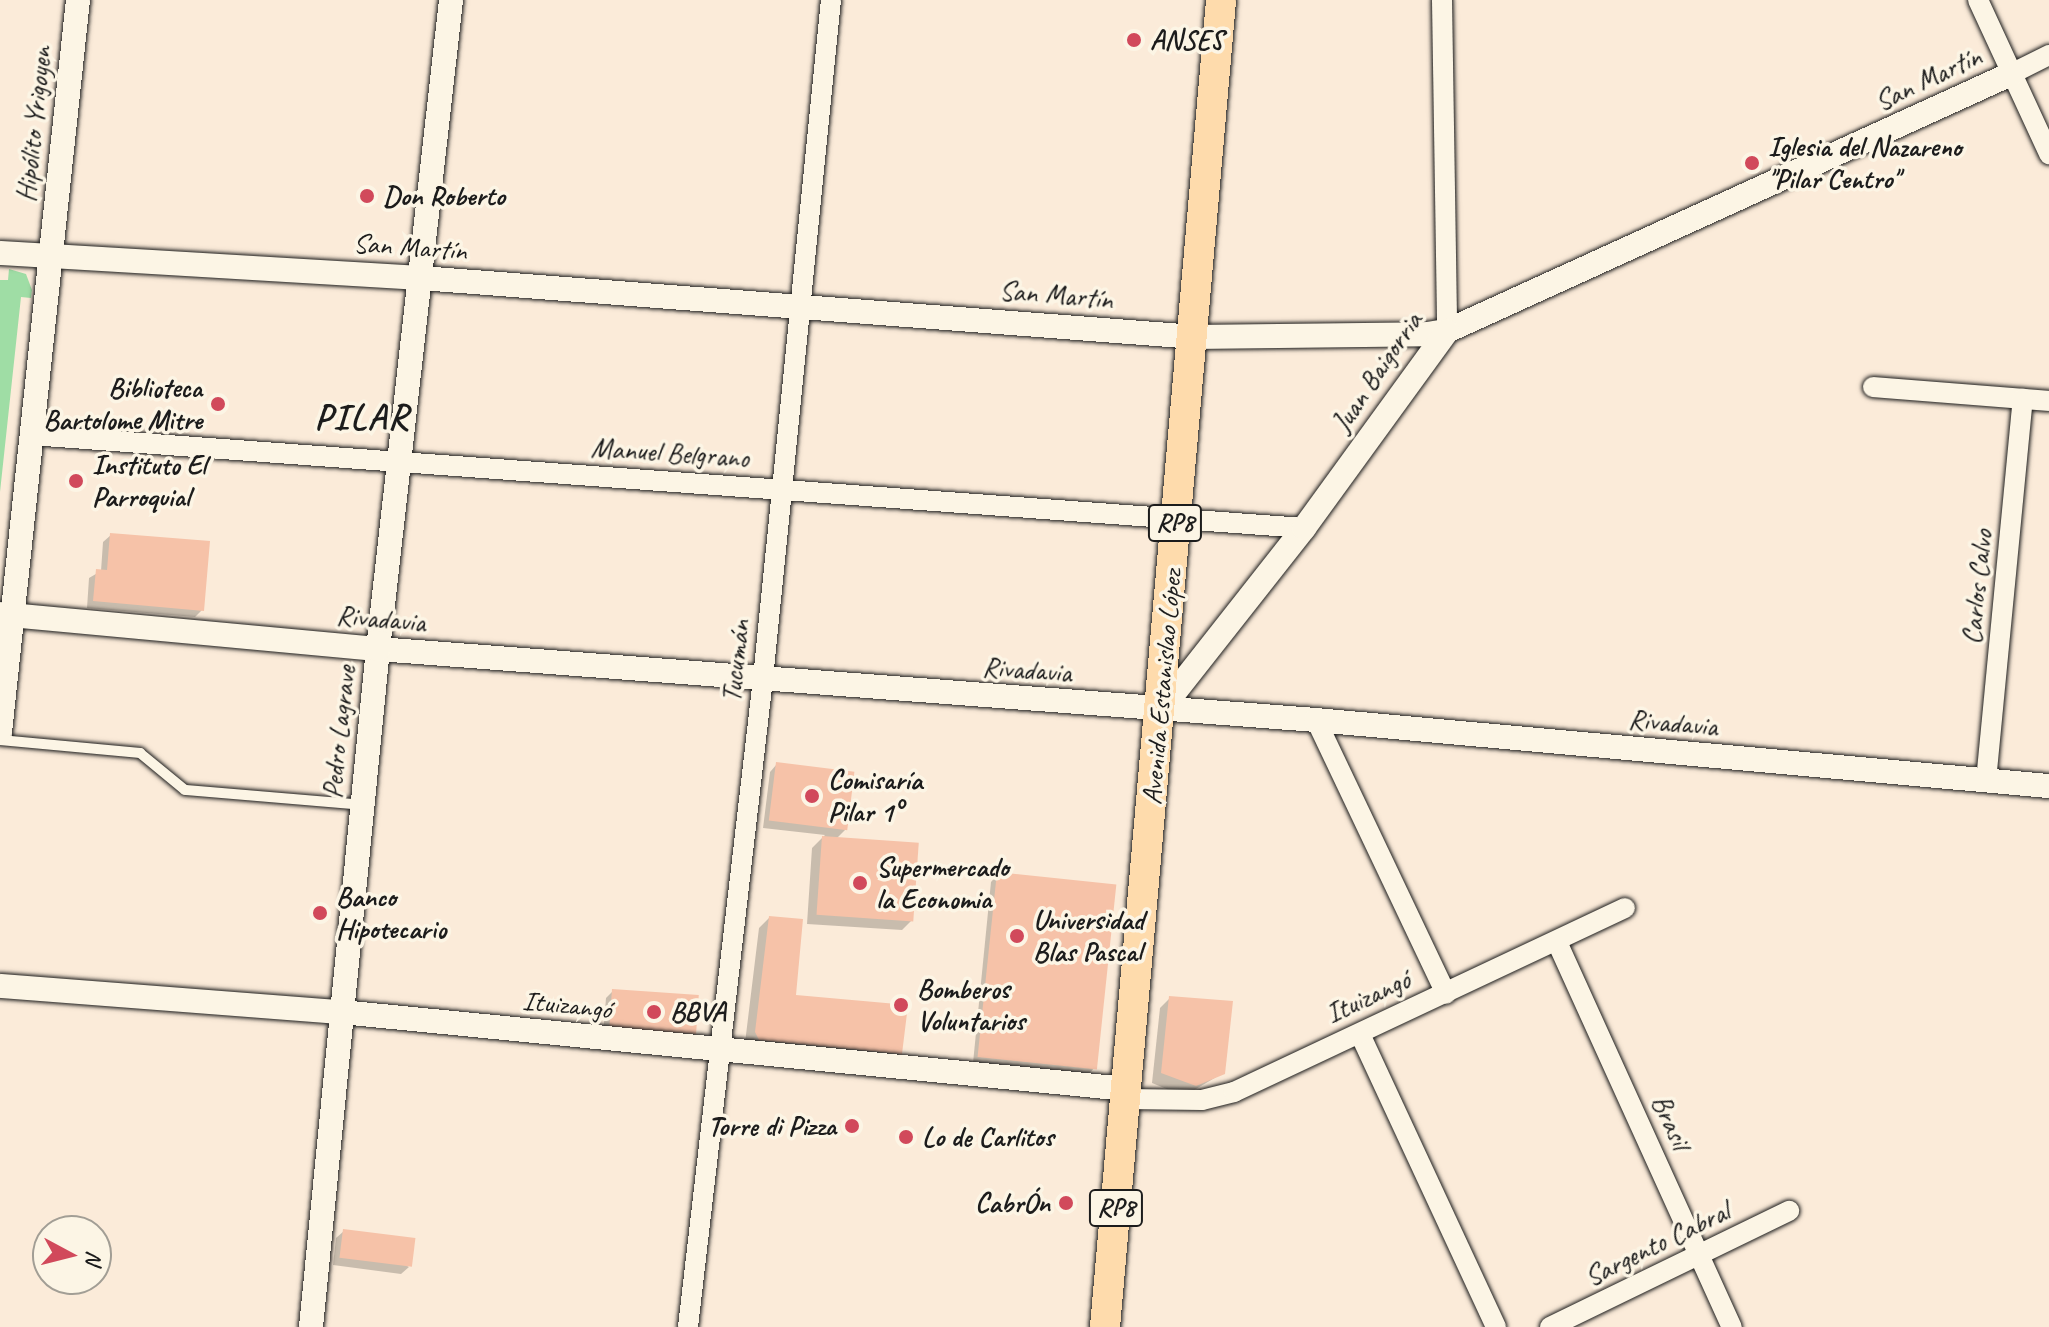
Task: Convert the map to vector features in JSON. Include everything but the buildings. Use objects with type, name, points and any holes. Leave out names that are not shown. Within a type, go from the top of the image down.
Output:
[{"type":"main road","name":"Avenida Estanislao López","points":[[1105,1327],[1194,337],[1221,0]]},
{"type":"street","name":"Hipólito Yrigoyen","points":[[0,732],[7,614],[31,435],[78,0]]},
{"type":"street","name":"Pedro Lagrave","points":[[311,1327],[378,649],[451,0]]},
{"type":"street","name":"Tucumán","points":[[688,1327],[763,679],[831,0]]},
{"type":"street","name":"Juan Baigorria","points":[[1160,711],[1304,528],[1447,331],[1442,0]]},
{"type":"street","points":[[1978,0],[2044,132],[2049,154]]},
{"type":"street","name":"San Martín","points":[[0,253],[421,278],[1194,337],[1447,331],[2049,55]]},
{"type":"street","points":[[1873,387],[2049,401]]},
{"type":"street","name":"Carlos Calvo","points":[[1986,781],[2023,399]]},
{"type":"street","name":"Manuel Belgrano","points":[[31,435],[1304,528]]},
{"type":"street","name":"Rivadavia","points":[[7,614],[378,649],[1160,711],[1316,720],[2049,786]]},
{"type":"street","points":[[1316,720],[1446,994]]},
{"type":"street","name":"Ituizangó","points":[[0,986],[341,1012],[1126,1094],[1216,1098],[1360,1034],[1625,908]]},
{"type":"street","name":"Brasil","points":[[1557,942],[1732,1327]]},
{"type":"street","points":[[1360,1034],[1496,1327]]},
{"type":"street","name":"Sargento Cabral","points":[[1550,1327],[1789,1211]]},
{"type":"lane","points":[[0,740],[140,753],[185,790],[362,805]]},
{"type":"green space","points":[[9,269],[26,274],[32,290],[31,298],[21,297],[0,492],[0,280],[8,280]]},
{"type":"place","name":"ANSES","points":[[1134,40]]},
{"type":"place","name":"Iglesia del Nazareno \"Pilar Centro\"","points":[[1752,163]]},
{"type":"place","name":"Don Roberto","points":[[367,196]]},
{"type":"place","name":"Biblioteca Bartolome Mitre","points":[[218,404]]},
{"type":"place","name":"Instituto El Parroquial","points":[[76,481]]},
{"type":"place","name":"Comisaría Pilar 1°","points":[[812,796]]},
{"type":"place","name":"Supermercado la Economia","points":[[860,883]]},
{"type":"place","name":"Banco Hipotecario","points":[[320,913]]},
{"type":"place","name":"Universidad Blas Pascal","points":[[1017,936]]},
{"type":"place","name":"Bomberos Voluntarios","points":[[901,1005]]},
{"type":"place","name":"BBVA","points":[[654,1012]]},
{"type":"place","name":"Torre di Pizza","points":[[852,1126]]},
{"type":"place","name":"Lo de Carlitos","points":[[906,1137]]},
{"type":"place","name":"CabrÓn","points":[[1066,1203]]},
{"type":"district","name":"PILAR","points":[[362,418]]}]
